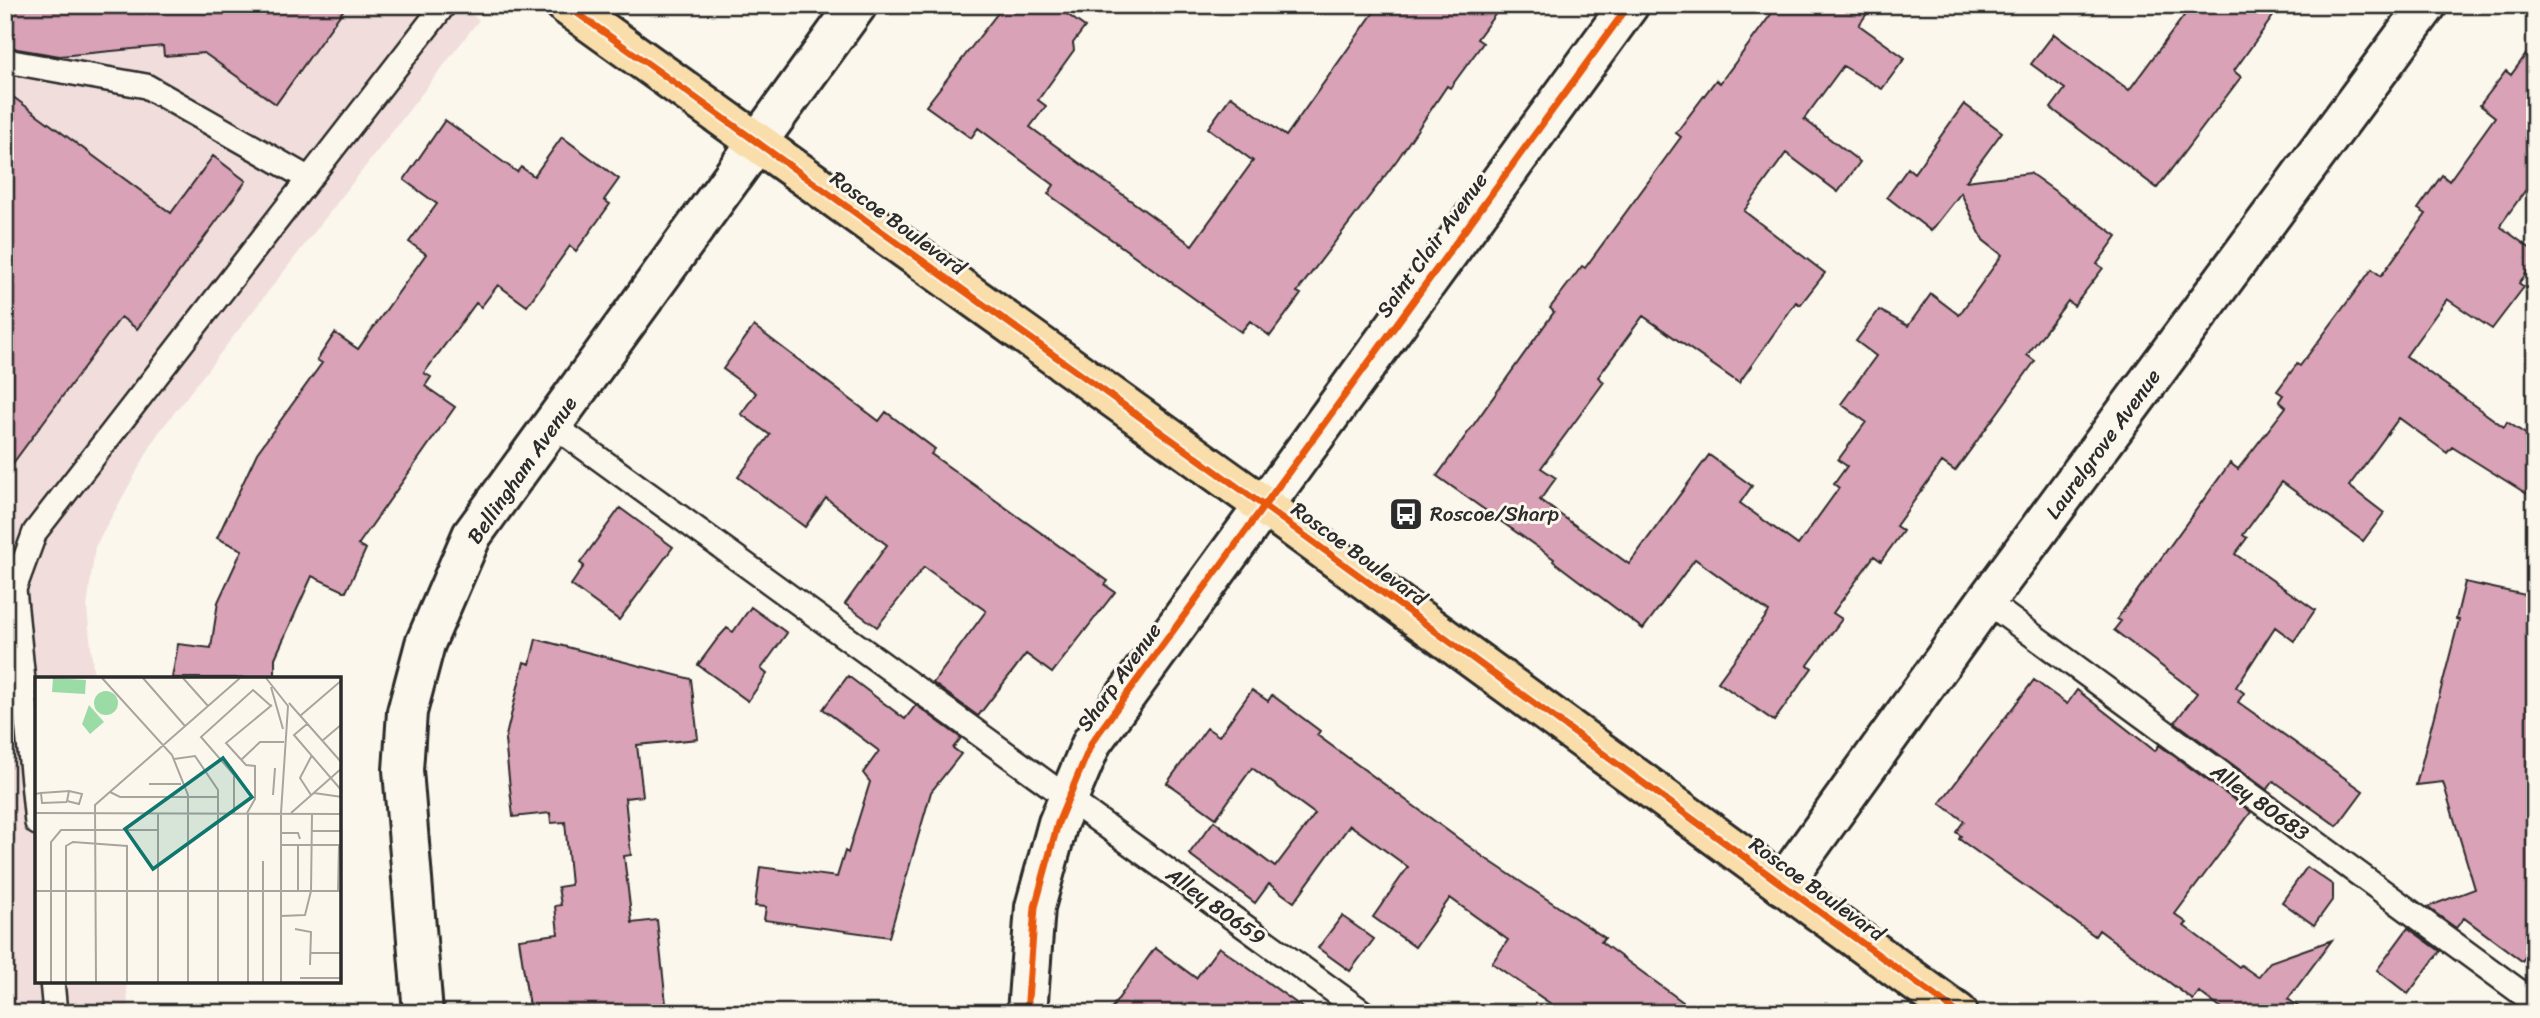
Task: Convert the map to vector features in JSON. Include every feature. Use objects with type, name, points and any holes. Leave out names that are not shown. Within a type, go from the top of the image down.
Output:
[{"type":"main road","name":"Roscoe Boulevard","points":[[566,5],[1264,506],[1958,1013]]},
{"type":"street","name":"Bellingham Avenue","points":[[423,1013],[403,771],[407,712],[425,643],[472,535],[857,5]]},
{"type":"street","name":"Saint Clair Avenue","points":[[1264,506],[1629,5]]},
{"type":"street","name":"Laurelgrove Avenue","points":[[1782,885],[1986,601],[2427,5]]},
{"type":"street","name":"Sharp Avenue","points":[[1027,1013],[1035,907],[1058,823],[1092,742],[1264,506]]},
{"type":"lane","points":[[35,803],[14,589],[35,532],[444,5]]},
{"type":"lane","points":[[5,58],[12,62],[146,86],[309,179]]},
{"type":"lane","name":"Alley 80659","points":[[552,425],[1364,1013]]},
{"type":"lane","name":"Alley 80683","points":[[1986,601],[2535,1003]]},
{"type":"lane","points":[[52,983],[55,1013]]},
{"type":"shaded area","points":[[5,5],[458,5],[479,20],[157,435],[95,547],[87,608],[94,677],[35,677],[35,983],[126,983],[129,1013],[5,1013]]},
{"type":"building","points":[[5,5],[347,5],[276,104],[204,53],[164,56],[163,46],[60,56],[17,49],[5,44]]},
{"type":"building","points":[[1004,5],[1054,5],[1085,27],[1073,43],[1074,50],[1038,100],[1046,106],[1030,127],[1192,245],[1253,161],[1208,128],[1231,96],[1286,136],[1379,5],[1502,5],[1477,39],[1483,43],[1450,88],[1447,86],[1397,160],[1297,292],[1301,294],[1270,336],[1250,321],[1241,332],[1048,194],[1054,185],[978,128],[971,138],[926,106]]},
{"type":"building","points":[[1778,5],[1873,5],[1859,25],[1905,58],[1882,89],[1843,66],[1804,119],[1860,162],[1838,192],[1786,153],[1744,211],[1825,273],[1800,305],[1796,302],[1739,383],[1643,316],[1598,377],[1604,382],[1541,468],[1556,478],[1540,500],[1629,564],[1709,455],[1752,486],[1740,503],[1798,545],[1839,488],[1834,484],[1847,466],[1838,460],[1866,422],[1841,404],[1876,356],[1856,341],[1879,310],[1908,326],[1931,294],[1959,315],[2002,255],[1983,240],[1961,193],[1931,231],[1887,197],[1908,168],[1914,173],[1964,104],[2002,132],[1966,181],[2030,173],[2117,236],[2097,264],[2103,268],[2074,306],[2068,301],[2027,355],[2035,361],[1955,471],[1942,462],[1896,526],[1903,531],[1881,561],[1874,556],[1833,613],[1842,619],[1808,665],[1812,668],[1774,721],[1718,682],[1769,612],[1695,559],[1643,629],[1553,561],[1554,559],[1437,476],[1554,312],[1550,308],[1582,266],[1585,268],[1681,137],[1676,133],[1716,80],[1720,83]]},
{"type":"building","points":[[2192,5],[2281,5],[2234,71],[2241,77],[2157,188],[2051,108],[2065,89],[2031,64],[2054,34],[2129,90]]},
{"type":"building","points":[[2535,42],[2535,177],[2501,227],[2535,252],[2535,262],[2519,283],[2524,287],[2492,329],[2447,299],[2406,356],[2504,427],[2507,422],[2535,440],[2535,499],[2452,447],[2447,453],[2399,418],[2349,486],[2384,513],[2363,541],[2282,482],[2243,535],[2247,538],[2235,554],[2315,610],[2294,641],[2275,627],[2236,687],[2244,693],[2238,702],[2363,791],[2337,826],[2274,781],[2267,790],[2175,722],[2197,693],[2114,630],[2121,621],[2117,619],[2230,463],[2238,469],[2286,407],[2279,401],[2283,395],[2277,391],[2297,364],[2300,366],[2372,269],[2381,276],[2426,214],[2418,209],[2442,175],[2449,181],[2495,117],[2480,105],[2506,71],[2511,75]]},
{"type":"building","points":[[5,91],[171,213],[213,156],[246,181],[137,329],[121,317],[5,474]]},
{"type":"building","points":[[445,120],[517,172],[521,167],[534,176],[562,137],[619,179],[604,200],[610,204],[576,251],[570,246],[527,306],[498,285],[481,307],[476,303],[424,373],[431,377],[425,386],[455,407],[358,545],[366,549],[346,592],[312,576],[275,658],[275,677],[172,677],[178,644],[211,648],[218,602],[242,550],[217,538],[257,453],[322,363],[317,360],[335,333],[358,349],[426,254],[409,242],[437,204],[404,180]]},
{"type":"building","points":[[754,326],[879,421],[886,412],[935,449],[931,454],[1108,581],[1105,585],[1115,592],[1052,673],[1026,654],[978,716],[933,683],[986,611],[924,567],[877,627],[845,604],[887,545],[826,498],[805,527],[738,477],[770,435],[741,414],[756,393],[723,369]]},
{"type":"building","points":[[620,508],[673,547],[619,620],[571,585],[584,566],[580,563]]},
{"type":"building","points":[[2465,582],[2535,597],[2535,944],[2522,961],[2464,918],[2456,928],[2427,907],[2475,889],[2443,782],[2416,785],[2459,620],[2456,619]]},
{"type":"building","points":[[751,607],[787,633],[761,669],[767,674],[748,701],[698,665],[727,628],[733,632]]},
{"type":"building","points":[[536,639],[691,679],[698,739],[637,745],[643,796],[625,798],[631,855],[624,856],[632,923],[657,920],[667,1013],[530,1013],[519,939],[558,934],[555,906],[561,905],[558,887],[571,885],[565,822],[551,823],[550,813],[513,817],[505,740],[524,662],[530,664]]},
{"type":"building","points":[[848,676],[905,719],[916,705],[961,738],[953,748],[961,754],[931,792],[889,937],[764,920],[766,907],[755,906],[760,867],[837,877],[845,851],[848,853],[870,782],[863,773],[879,751],[823,709]]},
{"type":"building","points":[[2034,680],[2067,704],[2077,690],[2155,751],[2159,745],[2251,812],[2175,914],[2187,923],[2184,926],[2239,967],[2241,965],[2258,977],[2270,962],[2332,940],[2288,999],[2307,1013],[2227,1013],[2199,992],[2193,1000],[2099,930],[2095,936],[1959,839],[1961,836],[1956,832],[1964,821],[1940,803]]},
{"type":"building","points":[[1252,690],[1268,701],[1272,695],[1320,731],[1317,735],[1485,858],[1605,938],[1601,942],[1698,1013],[1564,1013],[1492,963],[1508,940],[1450,898],[1415,947],[1373,917],[1408,867],[1350,825],[1294,902],[1269,884],[1255,903],[1189,854],[1214,821],[1275,867],[1315,814],[1252,768],[1216,818],[1167,783],[1207,728],[1219,736]]},
{"type":"building","points":[[2307,867],[2333,885],[2333,899],[2314,925],[2282,902]]},
{"type":"building","points":[[1342,916],[1374,939],[1350,971],[1318,948]]},
{"type":"building","points":[[2408,928],[2440,951],[2408,994],[2377,970]]},
{"type":"building","points":[[1219,947],[1310,1013],[1108,1013],[1155,948],[1196,978]]},
{"type":"cycle path","points":[[566,5],[1264,506],[1958,1013]]},
{"type":"cycle path","points":[[1027,1013],[1035,907],[1058,823],[1092,742],[1629,5]]},
{"type":"place","name":"Roscoe/Sharp","points":[[1406,514]]}]
